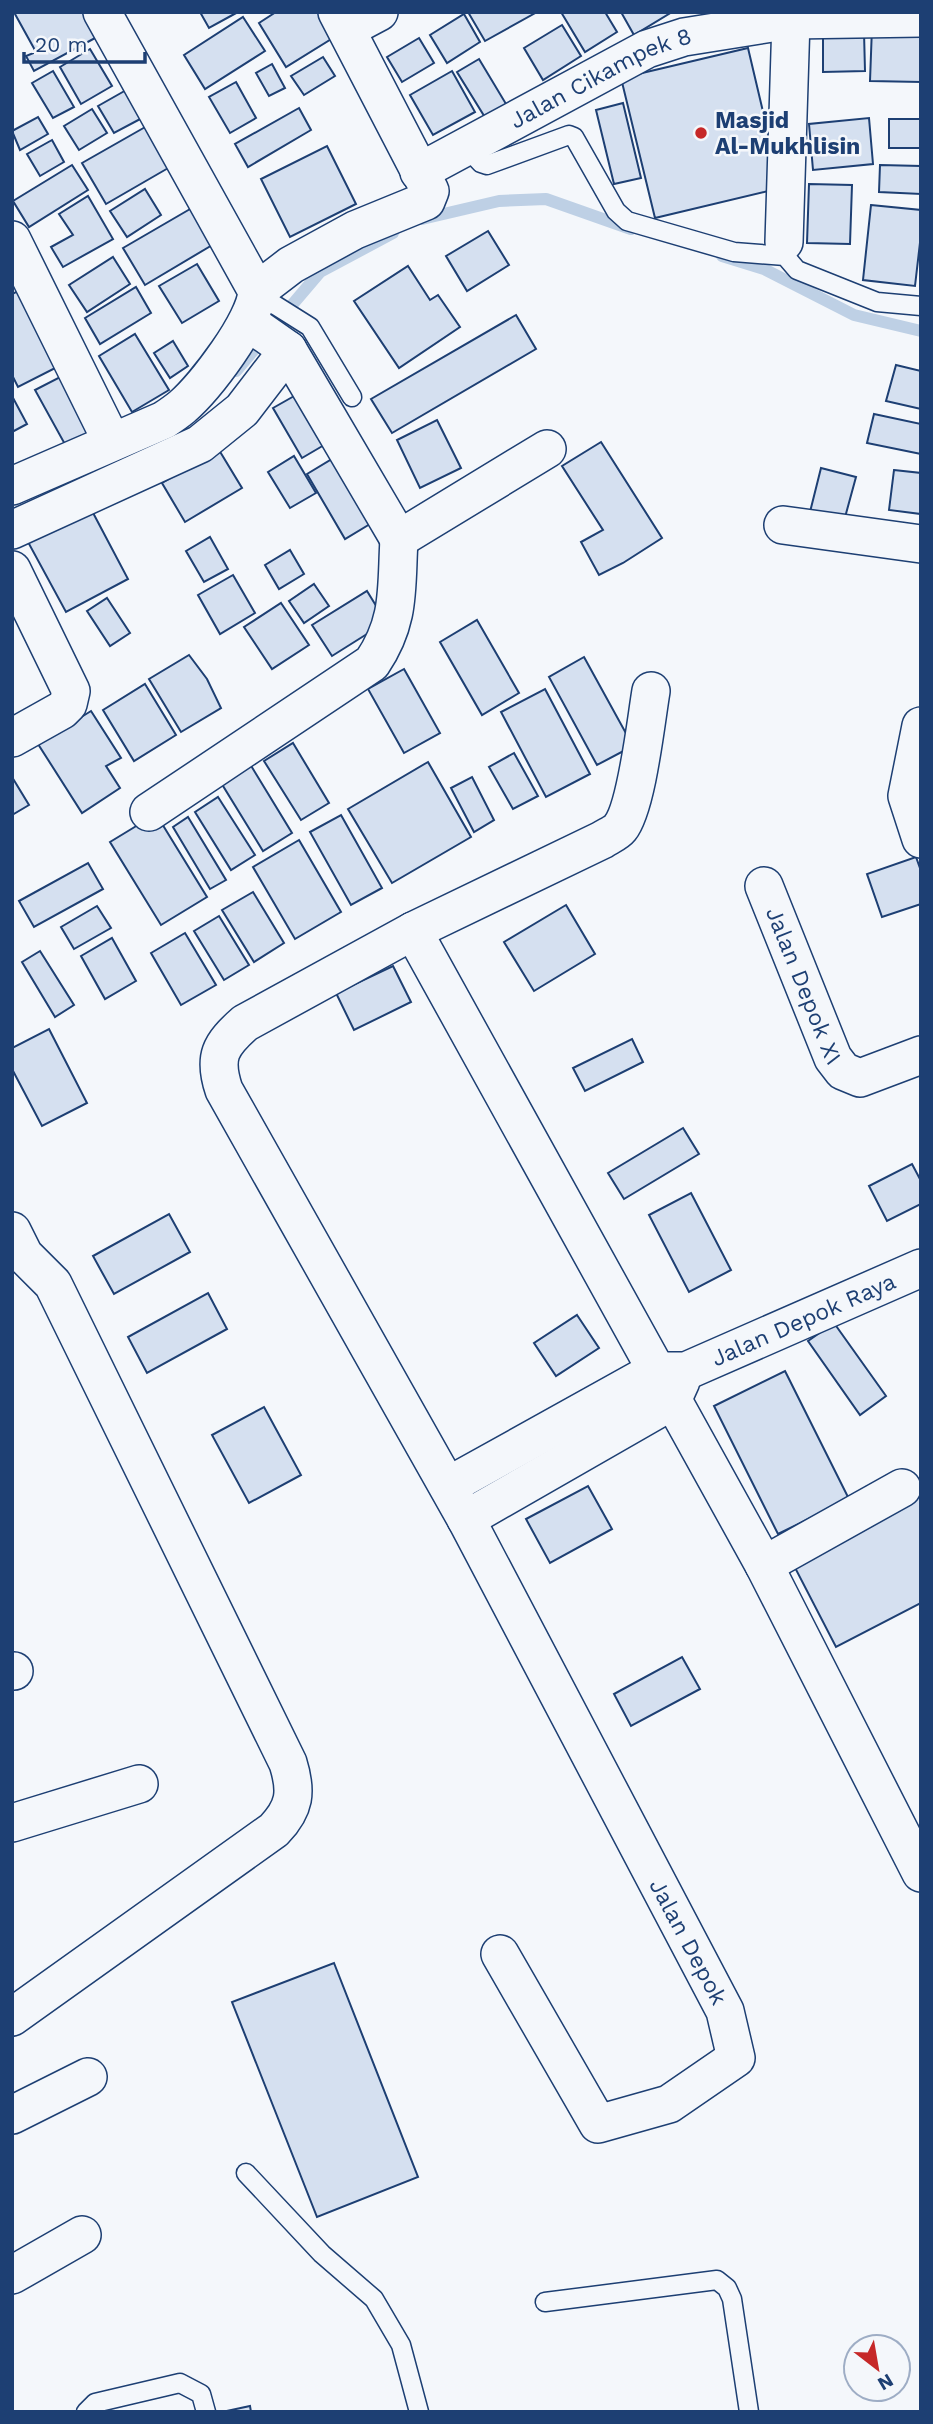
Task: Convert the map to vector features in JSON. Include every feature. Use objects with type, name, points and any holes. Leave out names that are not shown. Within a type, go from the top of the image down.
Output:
[{"type":"street","points":[[102,12],[270,319],[399,539],[394,619],[386,642],[372,663],[149,812]]},
{"type":"street","points":[[12,530],[200,444],[242,410],[270,319],[291,265],[344,236],[426,201],[430,191],[342,21],[379,12]]},
{"type":"street","name":"Jalan Cikampek 8","points":[[419,172],[647,49],[684,37],[791,20],[921,18]]},
{"type":"street","points":[[785,249],[791,20]]},
{"type":"street","points":[[12,240],[112,442]]},
{"type":"street","points":[[12,486],[164,420],[181,407],[270,319]]},
{"type":"street","points":[[399,539],[547,449]]},
{"type":"street","points":[[783,525],[921,544]]},
{"type":"street","points":[[12,570],[71,691],[68,704],[62,710],[12,738]]},
{"type":"street","name":"Jalan Depok","points":[[500,1954],[598,2124],[669,2104],[736,2058],[725,2011],[466,1519],[223,1090],[217,1070],[220,1051],[230,1036],[245,1023],[412,931],[602,840],[620,828],[628,813],[636,779],[651,691]]},
{"type":"street","points":[[921,726],[907,796],[921,839]]},
{"type":"street","name":"Jalan Depok XI","points":[[764,886],[833,1058],[843,1071],[860,1079],[921,1055]]},
{"type":"street","points":[[412,931],[671,1381],[921,1873]]},
{"type":"street","points":[[12,1231],[24,1255],[52,1284],[288,1763],[294,1783],[288,1815],[274,1830],[12,2017]]},
{"type":"street","name":"Jalan Depok Raya","points":[[671,1381],[921,1268]]},
{"type":"street","points":[[448,1486],[671,1381]]},
{"type":"street","points":[[466,1519],[671,1381]]},
{"type":"street","points":[[764,1566],[902,1488]]},
{"type":"street","points":[[12,1823],[139,1784]]},
{"type":"street","points":[[12,2115],[88,2077]]},
{"type":"street","points":[[12,2275],[82,2235]]},
{"type":"lane","points":[[465,146],[481,163],[487,165],[569,135],[574,136],[616,211],[628,221],[734,252],[785,249],[797,271],[877,302],[921,306]]},
{"type":"lane","points":[[270,319],[310,327],[352,397]]},
{"type":"lane","points":[[246,2173],[322,2254],[374,2299],[401,2345],[419,2412]]},
{"type":"lane","points":[[545,2302],[717,2280],[727,2288],[732,2299],[749,2412]]},
{"type":"lane","points":[[86,2412],[94,2403],[180,2383],[201,2393],[206,2412]]},
{"type":"building","points":[[84,12],[97,37],[34,71],[26,56],[36,52],[15,14]]},
{"type":"building","points":[[200,12],[238,12],[209,28]]},
{"type":"building","points":[[276,12],[328,12],[341,33],[286,67],[259,23]]},
{"type":"building","points":[[468,12],[537,12],[485,41]]},
{"type":"building","points":[[561,12],[605,12],[617,32],[585,52]]},
{"type":"building","points":[[621,12],[672,12],[634,35]]},
{"type":"building","points":[[464,14],[480,42],[447,63],[430,35]]},
{"type":"building","points":[[243,17],[265,51],[205,89],[184,55]]},
{"type":"building","points":[[562,25],[581,56],[543,80],[524,48]]},
{"type":"building","points":[[872,27],[921,28],[921,82],[870,81]]},
{"type":"building","points":[[864,32],[865,71],[823,72],[823,33]]},
{"type":"building","points":[[419,38],[434,63],[402,82],[387,57]]},
{"type":"building","name":"Masjid Al-Mukhlisin","points":[[748,48],[781,188],[655,218],[621,78]]},
{"type":"building","points":[[90,49],[112,86],[81,104],[60,67]]},
{"type":"building","points":[[323,57],[335,76],[304,95],[291,76]]},
{"type":"building","points":[[479,59],[512,114],[491,127],[457,72]]},
{"type":"building","points":[[272,64],[285,88],[269,96],[256,73]]},
{"type":"building","points":[[53,71],[74,107],[53,118],[32,83]]},
{"type":"building","points":[[452,71],[475,112],[433,135],[410,95]]},
{"type":"building","points":[[236,82],[256,118],[230,133],[209,97]]},
{"type":"building","points":[[128,89],[144,117],[114,133],[98,106]]},
{"type":"building","points":[[623,103],[641,178],[614,184],[596,110]]},
{"type":"building","points":[[299,108],[311,130],[248,167],[235,144]]},
{"type":"building","points":[[92,109],[107,133],[79,150],[64,126]]},
{"type":"building","points":[[38,117],[48,134],[20,150],[12,131]]},
{"type":"building","points":[[869,118],[873,164],[813,170],[809,124]]},
{"type":"building","points":[[889,119],[921,119],[921,148],[889,148]]},
{"type":"building","points":[[147,126],[170,167],[106,204],[82,163]]},
{"type":"building","points":[[52,140],[64,162],[40,176],[27,154]]},
{"type":"building","points":[[327,146],[356,204],[290,237],[261,179]]},
{"type":"building","points":[[72,165],[88,190],[29,227],[13,201]]},
{"type":"building","points":[[880,165],[921,166],[921,194],[879,192]]},
{"type":"building","points":[[809,184],[852,185],[850,244],[807,243]]},
{"type":"building","points":[[145,189],[161,215],[127,237],[110,211]]},
{"type":"building","points":[[88,196],[113,239],[63,267],[51,247],[73,235],[59,214]]},
{"type":"building","points":[[197,205],[219,241],[145,285],[123,248]]},
{"type":"building","points":[[871,205],[921,210],[915,286],[863,280]]},
{"type":"building","points":[[488,231],[509,265],[467,291],[446,256]]},
{"type":"building","points":[[113,257],[130,284],[87,312],[69,285]]},
{"type":"building","points":[[197,264],[219,301],[182,323],[159,286]]},
{"type":"building","points":[[408,266],[430,300],[438,295],[460,327],[399,368],[354,301]]},
{"type":"building","points":[[32,284],[71,360],[18,387],[12,375],[12,294]]},
{"type":"building","points":[[136,287],[151,313],[100,344],[85,318]]},
{"type":"building","points":[[516,315],[536,349],[392,433],[371,399]]},
{"type":"building","points":[[135,334],[169,390],[132,412],[99,356]]},
{"type":"building","points":[[173,341],[188,366],[170,378],[154,353]]},
{"type":"building","points":[[896,365],[921,371],[921,409],[886,401]]},
{"type":"building","points":[[64,375],[95,433],[67,448],[35,390]]},
{"type":"building","points":[[303,391],[331,441],[302,458],[273,408]]},
{"type":"building","points":[[12,396],[27,424],[12,432]]},
{"type":"building","points":[[874,414],[921,424],[921,454],[867,443]]},
{"type":"building","points":[[437,420],[461,468],[420,488],[397,440]]},
{"type":"building","points":[[601,442],[662,538],[599,575],[581,542],[603,530],[562,466]]},
{"type":"building","points":[[219,450],[242,488],[185,522],[162,483]]},
{"type":"building","points":[[294,456],[316,493],[290,508],[268,472]]},
{"type":"building","points":[[337,456],[375,521],[345,539],[307,474]]},
{"type":"building","points":[[821,468],[856,477],[844,521],[810,512]]},
{"type":"building","points":[[894,470],[921,473],[921,514],[889,510]]},
{"type":"building","points":[[91,509],[128,579],[66,612],[28,542]]},
{"type":"building","points":[[210,537],[228,569],[204,582],[186,551]]},
{"type":"building","points":[[290,550],[304,574],[279,589],[265,565]]},
{"type":"building","points":[[233,575],[255,613],[220,634],[198,595]]},
{"type":"building","points":[[314,584],[329,606],[304,623],[289,601]]},
{"type":"building","points":[[367,591],[386,622],[332,656],[312,625]]},
{"type":"building","points":[[107,598],[130,633],[110,646],[87,611]]},
{"type":"building","points":[[281,603],[309,645],[272,669],[244,627]]},
{"type":"building","points":[[477,620],[519,693],[482,715],[440,642]]},
{"type":"building","points":[[189,655],[207,679],[221,708],[181,732],[149,679]]},
{"type":"building","points":[[584,657],[633,746],[597,765],[549,677]]},
{"type":"building","points":[[404,669],[440,733],[404,753],[368,689]]},
{"type":"building","points":[[145,684],[176,735],[134,761],[103,710]]},
{"type":"building","points":[[545,689],[590,774],[546,797],[501,712]]},
{"type":"building","points":[[91,711],[121,758],[106,766],[120,788],[82,813],[38,744]]},
{"type":"building","points":[[293,743],[329,803],[301,820],[264,761]]},
{"type":"building","points":[[514,753],[538,796],[513,809],[489,767]]},
{"type":"building","points":[[428,762],[471,837],[392,883],[348,809]]},
{"type":"building","points":[[250,764],[292,833],[263,851],[220,781]]},
{"type":"building","points":[[12,777],[29,805],[12,815]]},
{"type":"building","points":[[472,777],[494,820],[474,832],[451,788]]},
{"type":"building","points":[[218,797],[255,855],[231,870],[195,812]]},
{"type":"building","points":[[156,814],[207,897],[161,925],[110,842]]},
{"type":"building","points":[[341,815],[382,888],[351,905],[310,832]]},
{"type":"building","points":[[188,817],[226,880],[210,889],[173,827]]},
{"type":"building","points":[[299,840],[341,912],[295,939],[253,867]]},
{"type":"building","points":[[916,857],[921,871],[921,904],[882,917],[867,874]]},
{"type":"building","points":[[88,863],[103,889],[34,927],[19,901]]},
{"type":"building","points":[[253,892],[284,943],[254,962],[222,910]]},
{"type":"building","points":[[566,905],[595,954],[534,991],[504,942]]},
{"type":"building","points":[[97,906],[111,928],[74,949],[61,927]]},
{"type":"building","points":[[219,916],[249,965],[224,980],[194,931]]},
{"type":"building","points":[[185,933],[216,985],[181,1005],[151,953]]},
{"type":"building","points":[[112,938],[136,981],[105,999],[81,956]]},
{"type":"building","points":[[40,951],[74,1005],[55,1017],[22,962]]},
{"type":"building","points":[[393,966],[411,1002],[354,1030],[336,993]]},
{"type":"building","points":[[49,1029],[87,1103],[42,1126],[12,1069],[12,1048]]},
{"type":"building","points":[[632,1039],[643,1062],[585,1091],[573,1068]]},
{"type":"building","points":[[683,1128],[699,1154],[624,1199],[608,1173]]},
{"type":"building","points":[[912,1164],[921,1181],[921,1204],[887,1221],[869,1186]]},
{"type":"building","points":[[691,1193],[731,1270],[689,1292],[649,1215]]},
{"type":"building","points":[[169,1214],[190,1252],[114,1294],[93,1256]]},
{"type":"building","points":[[208,1293],[227,1329],[147,1373],[128,1337]]},
{"type":"building","points":[[577,1315],[599,1348],[556,1376],[534,1343]]},
{"type":"building","points":[[834,1323],[886,1396],[860,1415],[808,1341]]},
{"type":"building","points":[[785,1371],[849,1499],[778,1534],[714,1406]]},
{"type":"building","points":[[264,1407],[301,1475],[249,1503],[212,1435]]},
{"type":"building","points":[[588,1486],[612,1529],[550,1563],[526,1519]]},
{"type":"building","points":[[921,1490],[921,1603],[836,1647],[790,1558]]},
{"type":"building","points":[[682,1657],[700,1689],[631,1726],[614,1694]]},
{"type":"building","points":[[334,1963],[418,2177],[317,2217],[232,2002]]},
{"type":"building","points":[[250,2406],[251,2412],[222,2412]]},
{"type":"waterway","points":[[422,219],[499,201],[546,199],[631,229]]},
{"type":"waterway","points":[[236,371],[320,272],[393,233]]},
{"type":"waterway","points":[[722,256],[764,269],[854,315],[921,331]]},
{"type":"place","name":"Masjid Al-Mukhlisin","points":[[701,133]]}]
